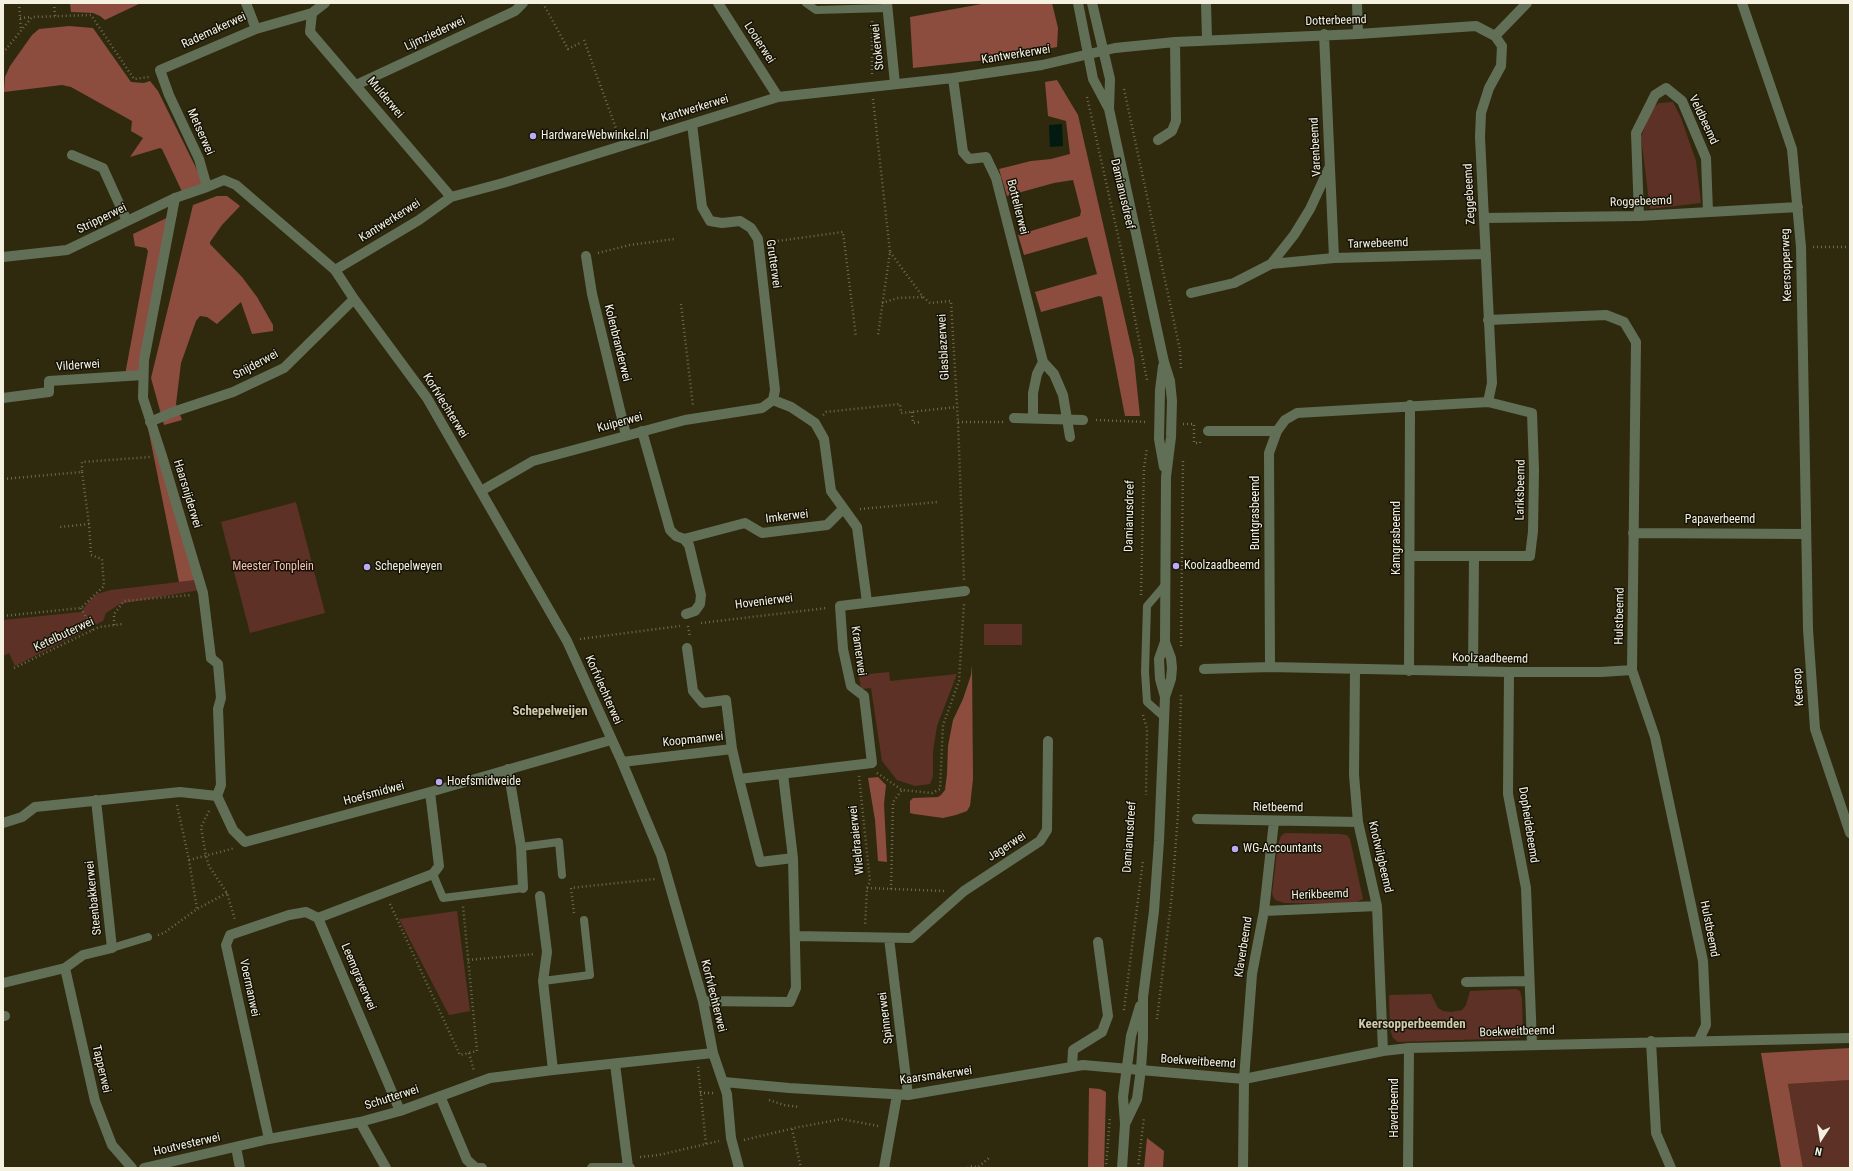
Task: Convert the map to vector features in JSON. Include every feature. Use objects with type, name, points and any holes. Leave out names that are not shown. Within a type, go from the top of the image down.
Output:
[{"type":"street","name":"Rademakerwei","points":[[160,70],[256,29],[246,3]]},
{"type":"street","points":[[256,29],[312,13],[325,3]]},
{"type":"street","name":"Lijmziederwei","points":[[356,85],[515,11],[523,3]]},
{"type":"street","name":"Looierwei","points":[[718,3],[778,97]]},
{"type":"street","name":"Damianusdreef","points":[[1078,3],[1093,79],[1109,109]]},
{"type":"street","name":"Damianusdreef","points":[[1092,3],[1110,79],[1109,109],[1164,362],[1170,381],[1172,401],[1171,437],[1166,477],[1165,586],[1165,642],[1171,658],[1172,668],[1171,679],[1165,698],[1155,904],[1143,997],[1141,1069],[1137,1099],[1125,1124]]},
{"type":"street","points":[[1206,3],[1207,39]]},
{"type":"street","points":[[1357,3],[1358,34]]},
{"type":"street","points":[[1495,36],[1526,3]]},
{"type":"street","name":"Keersopperweg","points":[[1742,3],[1792,149],[1798,207],[1800,247],[1806,534]]},
{"type":"street","name":"Stokerwei","points":[[887,5],[895,84]]},
{"type":"street","name":"Mulderwei","points":[[312,13],[310,32],[451,197]]},
{"type":"street","name":"Dotterbeemd","points":[[1088,53],[1114,48],[1207,39],[1358,34],[1476,26],[1495,36]]},
{"type":"street","name":"Varenbeemd","points":[[1324,34],[1334,258]]},
{"type":"street","name":"Zeggebeemd","points":[[1488,402],[1492,383],[1480,137],[1481,113],[1489,88],[1501,66],[1502,46],[1495,36]]},
{"type":"street","points":[[1158,140],[1172,131],[1176,121],[1176,42]]},
{"type":"street","name":"Kantwerkerwei","points":[[336,270],[419,220],[451,197],[778,97],[953,78],[1042,65],[1088,53]]},
{"type":"street","name":"Metserwei","points":[[160,70],[169,95],[198,159],[208,187]]},
{"type":"street","name":"Bottelierwei","points":[[953,78],[963,152],[969,159],[986,157],[996,178],[1043,362],[1054,374],[1063,395],[1070,437]]},
{"type":"street","name":"Veldbeemd","points":[[1639,216],[1636,133],[1655,95],[1666,88],[1682,101],[1706,158],[1708,212]]},
{"type":"street","name":"Grutterwei","points":[[692,124],[702,207],[710,221],[722,223],[740,221],[751,228],[758,239],[774,390],[772,400]]},
{"type":"street","points":[[72,155],[103,168],[127,221]]},
{"type":"street","name":"Tarwebeemd","points":[[1271,264],[1294,235],[1310,209],[1330,166]]},
{"type":"street","points":[[208,187],[224,180],[236,185],[336,270]]},
{"type":"street","name":"Stripperwei","points":[[3,257],[67,250],[175,198],[208,187]]},
{"type":"street","name":"Haarsnijderwei","points":[[175,198],[144,360],[143,398],[203,594],[211,658],[218,664],[221,698],[218,709],[221,785],[217,796]]},
{"type":"street","name":"Roggebeemd","points":[[1484,218],[1639,216],[1798,207]]},
{"type":"street","name":"Tarwebeemd","points":[[1191,293],[1234,283],[1271,264],[1334,258],[1486,254]]},
{"type":"street","name":"Kolenbranderwei","points":[[586,256],[592,294],[626,435]]},
{"type":"street","name":"Korfvlechterwei","points":[[336,270],[354,299],[427,398],[567,641],[622,762],[661,855],[703,1001],[714,1053],[727,1094],[732,1140],[739,1168]]},
{"type":"street","name":"Snijderwei","points":[[150,422],[173,412],[233,392],[284,368],[354,299]]},
{"type":"street","name":"Hulstbeemd","points":[[1488,320],[1606,315],[1624,322],[1636,342],[1632,670],[1656,737],[1703,961],[1706,1025],[1699,1040]]},
{"type":"street","points":[[1033,418],[1033,393],[1037,374],[1043,362]]},
{"type":"street","name":"Vilderwei","points":[[3,398],[49,392],[49,381],[143,375]]},
{"type":"street","points":[[772,400],[791,407],[815,423],[824,439],[831,491],[857,527],[867,602]]},
{"type":"street","name":"Kuiperwei","points":[[481,491],[533,461],[694,418],[762,408],[772,400]]},
{"type":"street","name":"Buntgrasbeemd","points":[[1270,668],[1270,453],[1277,431],[1285,420],[1297,413],[1410,405],[1488,402]]},
{"type":"street","name":"Lariksbeemd","points":[[1410,556],[1530,556],[1533,531],[1534,470],[1532,413],[1488,402]]},
{"type":"street","name":"Kamgrasbeemd","points":[[1409,671],[1410,405]]},
{"type":"street","points":[[1014,418],[1083,420]]},
{"type":"street","points":[[642,431],[670,530],[689,545],[701,594],[700,604],[695,611],[686,614]]},
{"type":"street","points":[[1208,431],[1277,431]]},
{"type":"street","name":"Imkerwei","points":[[684,540],[745,523],[762,533],[827,525],[844,510]]},
{"type":"street","name":"Papaverbeemd","points":[[1634,533],[1806,534]]},
{"type":"street","name":"Keersop","points":[[1806,534],[1808,629],[1815,729],[1850,833]]},
{"type":"street","points":[[1473,671],[1474,556]]},
{"type":"street","points":[[840,606],[965,591]]},
{"type":"street","name":"Kramerwei","points":[[840,606],[843,649],[850,686],[864,696],[872,763]]},
{"type":"street","name":"Koopmanwei","points":[[622,762],[732,749],[726,700],[703,703],[693,691],[687,648]]},
{"type":"street","name":"Koolzaadbeemd","points":[[1204,669],[1270,668],[1509,672],[1601,672],[1632,670]]},
{"type":"street","name":"Knotwilgbeemd","points":[[1355,670],[1354,775],[1358,822],[1377,906],[1383,1051]]},
{"type":"street","name":"Dopheidebeemd","points":[[1509,672],[1508,794],[1526,888],[1532,1044]]},
{"type":"street","name":"Hoefsmidwei","points":[[245,842],[430,792],[611,740]]},
{"type":"street","name":"Jagerwei","points":[[795,936],[911,938],[964,891],[1040,841],[1047,830],[1048,741]]},
{"type":"street","points":[[732,749],[760,862],[794,858]]},
{"type":"street","points":[[739,779],[858,766],[872,763]]},
{"type":"street","points":[[508,769],[521,847],[523,888]]},
{"type":"street","points":[[703,1001],[790,1002],[796,988],[794,858],[783,774]]},
{"type":"street","points":[[3,823],[22,817],[35,807],[180,792],[217,796],[233,830],[245,842]]},
{"type":"street","points":[[238,932],[289,915],[306,912],[318,918],[433,874],[439,866],[430,792]]},
{"type":"street","name":"Steenbakkerwei","points":[[3,982],[64,968],[84,955],[112,948],[96,800]]},
{"type":"street","name":"Rietbeemd","points":[[1197,819],[1358,822]]},
{"type":"street","name":"Klaverbeemd","points":[[1243,1168],[1244,1079],[1252,974],[1264,911],[1274,821]]},
{"type":"street","points":[[540,896],[547,952],[543,981],[553,1070]]},
{"type":"street","name":"Herikbeemd","points":[[1264,911],[1377,906]]},
{"type":"street","name":"Leemgraverwei","points":[[318,918],[400,1111]]},
{"type":"street","name":"Voermanwei","points":[[238,932],[230,935],[226,945],[269,1139]]},
{"type":"street","name":"Spinnerwei","points":[[890,938],[908,1095]]},
{"type":"street","points":[[1072,1067],[1073,1050],[1102,1032],[1108,1016],[1098,942]]},
{"type":"street","name":"Tapperwei","points":[[64,968],[95,1101],[112,1145],[132,1168]]},
{"type":"street","points":[[1466,982],[1529,981]]},
{"type":"street","name":"Damianusdreef","points":[[1122,1168],[1125,1124],[1123,1096],[1130,1036],[1143,997]]},
{"type":"street","name":"Boekweitbeemd","points":[[1127,1068],[1244,1079],[1383,1051],[1409,1048],[1651,1041],[1850,1038]]},
{"type":"street","points":[[1651,1041],[1656,1133],[1671,1168]]},
{"type":"street","name":"Haverbeemd","points":[[1408,1168],[1409,1048]]},
{"type":"street","name":"Schutterwei","points":[[236,1146],[360,1122],[400,1111],[490,1078],[714,1053]]},
{"type":"street","points":[[592,1168],[628,1164],[615,1064]]},
{"type":"street","name":"Kaarsmakerwei","points":[[724,1082],[789,1088],[908,1095],[1083,1065],[1127,1068]]},
{"type":"street","points":[[884,1168],[897,1095]]},
{"type":"street","points":[[440,1096],[467,1160],[476,1168],[482,1168]]},
{"type":"street","points":[[360,1122],[386,1168]]},
{"type":"street","points":[[236,1146],[240,1168]]},
{"type":"street","name":"Houtvesterwei","points":[[144,1168],[236,1146]]},
{"type":"lane","name":"Stokerwei","points":[[806,3],[816,10],[887,5]]},
{"type":"lane","points":[[1164,717],[1147,702],[1145,672],[1147,606],[1165,586]]},
{"type":"lane","points":[[521,847],[558,842],[562,875]]},
{"type":"lane","points":[[433,874],[442,898],[523,888]]},
{"type":"lane","points":[[543,981],[590,975],[584,920]]},
{"type":"lane","points":[[112,948],[148,937]]},
{"type":"path","points":[[19,3],[21,31]]},
{"type":"path","points":[[54,3],[55,16]]},
{"type":"path","points":[[543,3],[568,49],[580,43]]},
{"type":"path","points":[[878,335],[890,252],[872,87],[871,20],[887,5]]},
{"type":"path","points":[[20,18],[91,15],[134,79],[153,76],[160,70]]},
{"type":"path","points":[[3,53],[32,17]]},
{"type":"path","points":[[584,40],[622,145]]},
{"type":"path","name":"Damianusdreef","points":[[1086,96],[1123,258],[1148,383]]},
{"type":"path","points":[[758,244],[843,232],[856,337]]},
{"type":"path","points":[[586,256],[630,245],[674,239]]},
{"type":"path","points":[[1800,247],[1850,247]]},
{"type":"path","points":[[890,252],[923,297]]},
{"type":"path","points":[[882,303],[898,298],[923,297]]},
{"type":"path","name":"Glasblazerwei","points":[[923,297],[930,303],[951,301],[957,407]]},
{"type":"path","points":[[681,304],[694,418]]},
{"type":"path","points":[[815,423],[826,412],[900,404],[901,413],[957,407],[965,591],[959,681],[943,725],[940,789],[932,794],[902,790],[876,773],[872,763]]},
{"type":"path","points":[[912,412],[913,423],[920,422]]},
{"type":"path","points":[[958,422],[1008,422],[1014,418]]},
{"type":"path","points":[[1083,420],[1151,422]]},
{"type":"path","name":"Damianusdreef","points":[[1141,601],[1144,467],[1147,445]]},
{"type":"path","points":[[3,616],[81,608],[104,586],[102,559],[92,555],[82,462],[162,456]]},
{"type":"path","points":[[3,480],[82,472]]},
{"type":"path","points":[[844,510],[938,502]]},
{"type":"path","points":[[60,527],[89,524]]},
{"type":"path","points":[[114,625],[114,614],[124,601],[203,594]]},
{"type":"path","name":"Hovenierwei","points":[[567,641],[840,606]]},
{"type":"path","points":[[81,608],[93,630]]},
{"type":"path","name":"Ketelbuterwei","points":[[14,668],[99,627],[123,624]]},
{"type":"path","name":"Damianusdreef","points":[[1141,711],[1147,729],[1146,801]]},
{"type":"path","name":"Wieldraaierwei","points":[[858,766],[870,882],[867,888],[864,937]]},
{"type":"path","points":[[891,889],[893,802],[902,790]]},
{"type":"path","points":[[174,792],[189,860],[197,909]]},
{"type":"path","points":[[217,796],[201,827],[209,866],[227,893],[232,905],[238,932]]},
{"type":"path","points":[[189,860],[232,849],[245,842]]},
{"type":"path","name":"Damianusdreef","points":[[1124,1012],[1144,857]]},
{"type":"path","points":[[584,920],[574,919],[571,888],[667,878]]},
{"type":"path","points":[[867,888],[964,891]]},
{"type":"path","points":[[148,937],[164,933],[197,909],[227,893]]},
{"type":"path","points":[[384,894],[460,1055],[476,1051],[462,895]]},
{"type":"path","points":[[468,960],[547,952]]},
{"type":"path","points":[[469,1053],[477,1083]]},
{"type":"path","points":[[698,1067],[706,1144]]},
{"type":"path","points":[[628,1164],[706,1144],[842,1119],[878,1126]]},
{"type":"path","points":[[792,1129],[801,1168]]},
{"type":"path","points":[[968,1168],[969,1166],[978,1168],[989,1158]]},
{"type":"green space","points":[[1673,102],[1681,118],[1696,161],[1701,203],[1650,209],[1641,137],[1652,108],[1659,103]]},
{"type":"green space","name":"Meester Tonplein","points":[[296,502],[325,613],[250,633],[221,522]]},
{"type":"green space","points":[[196,580],[199,590],[120,604],[106,613],[103,621],[15,666],[9,653],[3,656],[3,620],[81,612],[97,594],[111,590]]},
{"type":"green space","points":[[984,624],[1022,624],[1022,645],[984,645]]},
{"type":"green space","points":[[889,672],[890,681],[957,674],[937,726],[933,751],[933,776],[930,784],[915,786],[897,780],[882,761],[871,688],[861,689],[859,675]]},
{"type":"green space","points":[[1285,833],[1347,835],[1350,839],[1363,899],[1352,904],[1284,903],[1275,900],[1272,894],[1278,844],[1281,836]]},
{"type":"green space","points":[[457,911],[470,1011],[449,1015],[399,919]]},
{"type":"green space","points":[[1516,989],[1520,991],[1522,999],[1523,1033],[1519,1038],[1398,1042],[1393,1038],[1390,1029],[1389,995],[1431,994],[1438,1008],[1443,1011],[1451,1012],[1462,1010],[1466,1005],[1470,991]]},
{"type":"green space","points":[[1850,1080],[1850,1168],[1803,1168],[1788,1084]]},
{"type":"shaded area","points":[[70,3],[141,3],[105,20],[93,13],[71,12]]},
{"type":"shaded area","points":[[987,3],[1052,3],[1058,28],[1057,47],[995,59],[913,68],[910,17]]},
{"type":"shaded area","points":[[69,26],[93,28],[131,82],[144,83],[150,81],[158,91],[203,182],[200,189],[184,196],[162,149],[160,148],[130,157],[143,138],[131,131],[132,121],[71,87],[62,85],[4,92],[5,77],[10,66],[32,35],[39,29]]},
{"type":"shaded area","points":[[1057,80],[1078,115],[1134,359],[1140,416],[1125,416],[1102,297],[1099,296],[1041,312],[1035,292],[1097,274],[1087,237],[1024,255],[1018,235],[1080,216],[1081,211],[1073,180],[1054,183],[1007,196],[999,169],[1031,161],[1051,159],[1070,154],[1066,121],[1048,116],[1045,82]]},
{"type":"shaded area","points":[[1062,124],[1063,146],[1050,147],[1049,125]]},
{"type":"shaded area","points":[[217,196],[227,196],[240,206],[222,225],[210,244],[242,277],[257,297],[273,325],[273,331],[252,334],[241,302],[217,324],[207,317],[200,316],[196,321],[181,363],[176,404],[182,420],[164,425],[151,378],[193,205]]},
{"type":"shaded area","points":[[177,213],[139,376],[124,380],[148,251],[146,248],[135,246],[133,234]]},
{"type":"shaded area","points":[[144,408],[196,580],[179,582]]},
{"type":"shaded area","points":[[972,665],[973,779],[970,806],[967,811],[943,818],[910,813],[910,801],[913,798],[938,797],[945,790],[948,746],[953,720],[963,699],[971,675]]},
{"type":"shaded area","points":[[878,777],[886,785],[884,804],[887,862],[878,861],[875,820],[868,778]]},
{"type":"shaded area","points":[[1850,1048],[1850,1080],[1788,1084],[1803,1168],[1781,1168],[1761,1053]]},
{"type":"shaded area","points":[[1089,1088],[1100,1089],[1106,1092],[1104,1168],[1088,1168]]},
{"type":"shaded area","points":[[1147,1138],[1164,1151],[1163,1168],[1144,1168]]},
{"type":"place","name":"HardwareWebwinkel.nl","points":[[533,136]]},
{"type":"place","name":"Koolzaadbeemd","points":[[1176,566]]},
{"type":"place","name":"Schepelweyen","points":[[367,567]]},
{"type":"place","name":"Hoefsmidweide","points":[[439,782]]},
{"type":"place","name":"WG-Accountants","points":[[1235,849]]},
{"type":"district","name":"Schepelweijen","points":[[550,712]]},
{"type":"district","name":"Keersopperbeemden","points":[[1412,1025]]}]
